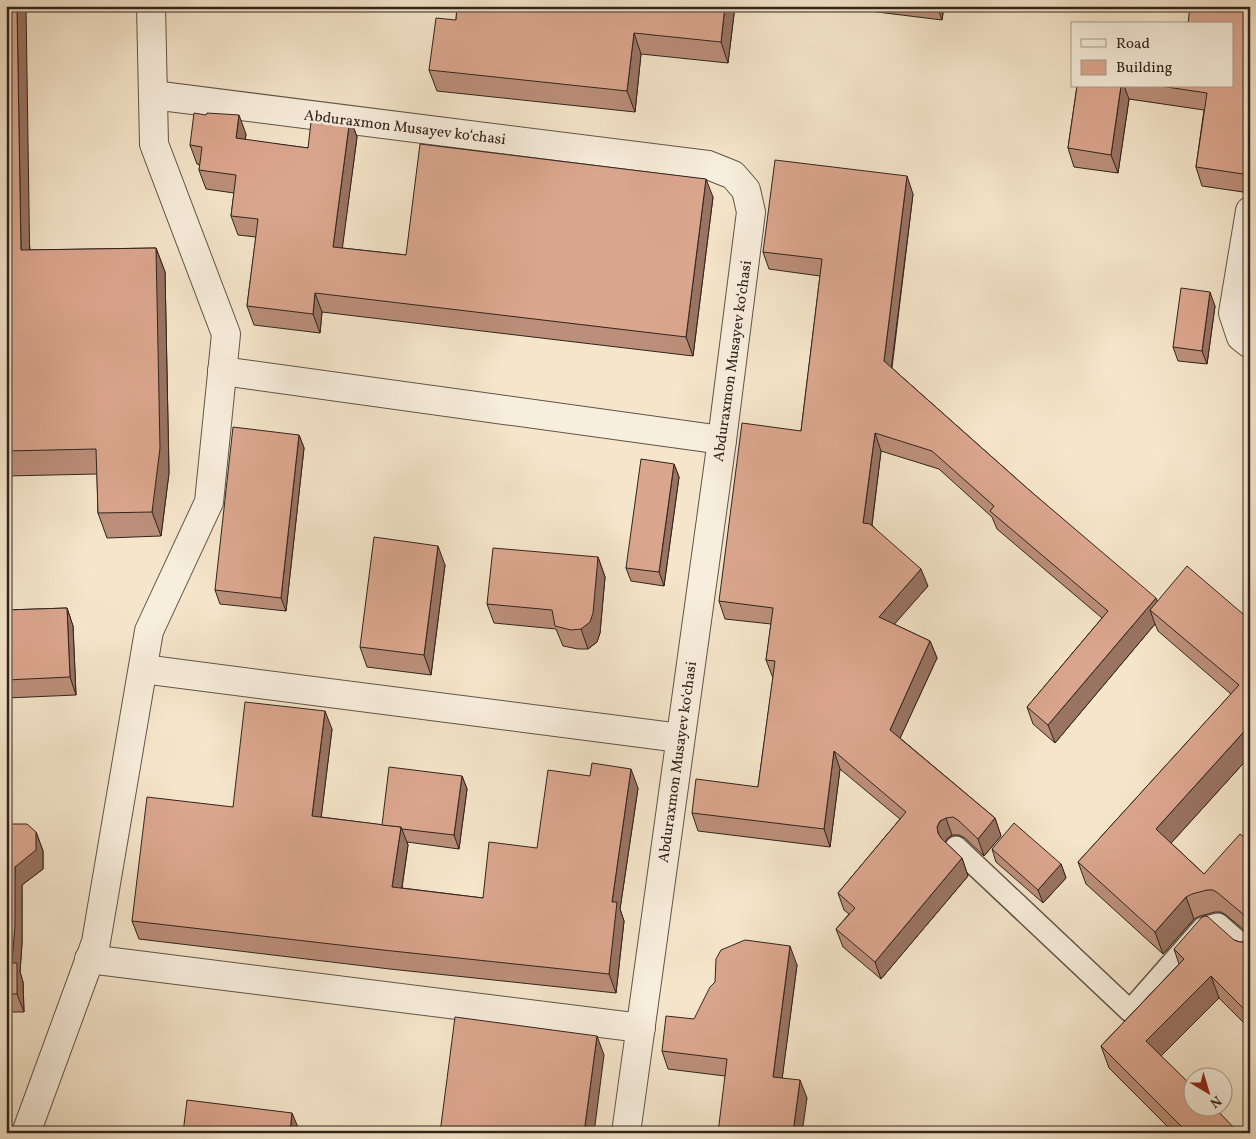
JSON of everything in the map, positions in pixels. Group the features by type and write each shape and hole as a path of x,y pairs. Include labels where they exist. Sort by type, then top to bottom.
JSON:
{"street":[{"path":"26,1133 96,942 149,631 209,502 226,334 154,144 150,6"},
{"name":"Abduraxmon Musayev koʻchasi","path":"152,95 708,164 733,175 746,190 751,212 722,440 626,1133"},
{"path":"1250,211 1233,313 1240,337 1250,344"},
{"path":"222,371 722,440"},
{"path":"143,669 680,738"},
{"path":"89,959 640,1028"}],"lane":[{"path":"956,847 1130,1011 1203,928 1218,924 1250,952"}],"building":[{"path":"6,6 17,6 21,250 156,248 160,448 152,512 98,513 96,449 6,451"},
{"path":"457,6 725,6 721,42 634,33 627,91 429,70 436,18 456,20"},
{"path":"1190,6 1250,6 1250,175 1196,167 1207,93 1173,88 1234,88 1234,22 1188,22"},
{"path":"1077,88 1121,88 1111,155 1068,148"},
{"path":"194,113 239,115 236,138 308,148 312,113 350,118 333,247 406,255 420,144 706,179 686,337 315,293 313,314 247,306 258,219 231,216 236,175 199,170 202,147 190,145"},
{"path":"775,160 907,176 884,361 1028,489 1156,598 1048,725 1027,707 1108,611 990,511 994,506 932,451 875,433 863,523 870,524 921,569 879,617 930,641 890,730 995,818 978,839 953,817 940,821 937,827 938,833 962,858 875,962 836,929 855,908 838,893 906,812 834,751 824,829 692,813 696,779 758,787 775,661 766,660 773,608 719,601 742,423 801,431 822,259 763,252"},
{"path":"1181,288 1210,292 1202,351 1173,347"},
{"path":"233,427 299,435 281,598 215,590"},
{"path":"641,459 674,464 659,572 626,568"},
{"path":"374,537 438,546 424,655 360,647"},
{"path":"493,548 598,557 593,613 590,622 581,629 571,630 555,626 552,610 487,604"},
{"path":"1187,566 1250,620 1250,725 1156,829 1204,874 1240,834 1250,842 1250,920 1218,893 1213,890 1207,890 1186,897 1155,932 1078,862 1239,685 1150,610"},
{"path":"67,608 70,677 6,680 6,610"},
{"path":"245,702 325,711 312,816 401,827 392,887 483,898 489,842 537,848 548,770 590,776 592,763 631,769 612,902 617,902 609,974 132,921 147,797 233,807"},
{"path":"389,767 462,776 454,835 382,825"},
{"path":"1014,823 1061,864 1038,890 992,849"},
{"path":"6,824 27,824 36,832 36,850 15,867 15,925 12,963 17,963 17,994 6,994"},
{"path":"1207,916 1234,940 1246,942 1250,939 1250,1015 1211,976 1146,1041 1184,1078 1184,1116 1223,1116 1239,1133 1188,1133 1101,1046 1184,959 1174,949 1202,917"},
{"path":"745,940 790,946 773,1077 800,1080 793,1133 718,1133 727,1059 662,1051 666,1016 694,1019 710,987 715,982 716,959 721,950"},
{"path":"455,1017 597,1036 584,1133 440,1133"},
{"path":"187,1100 292,1113 290,1133 183,1133"}]}
